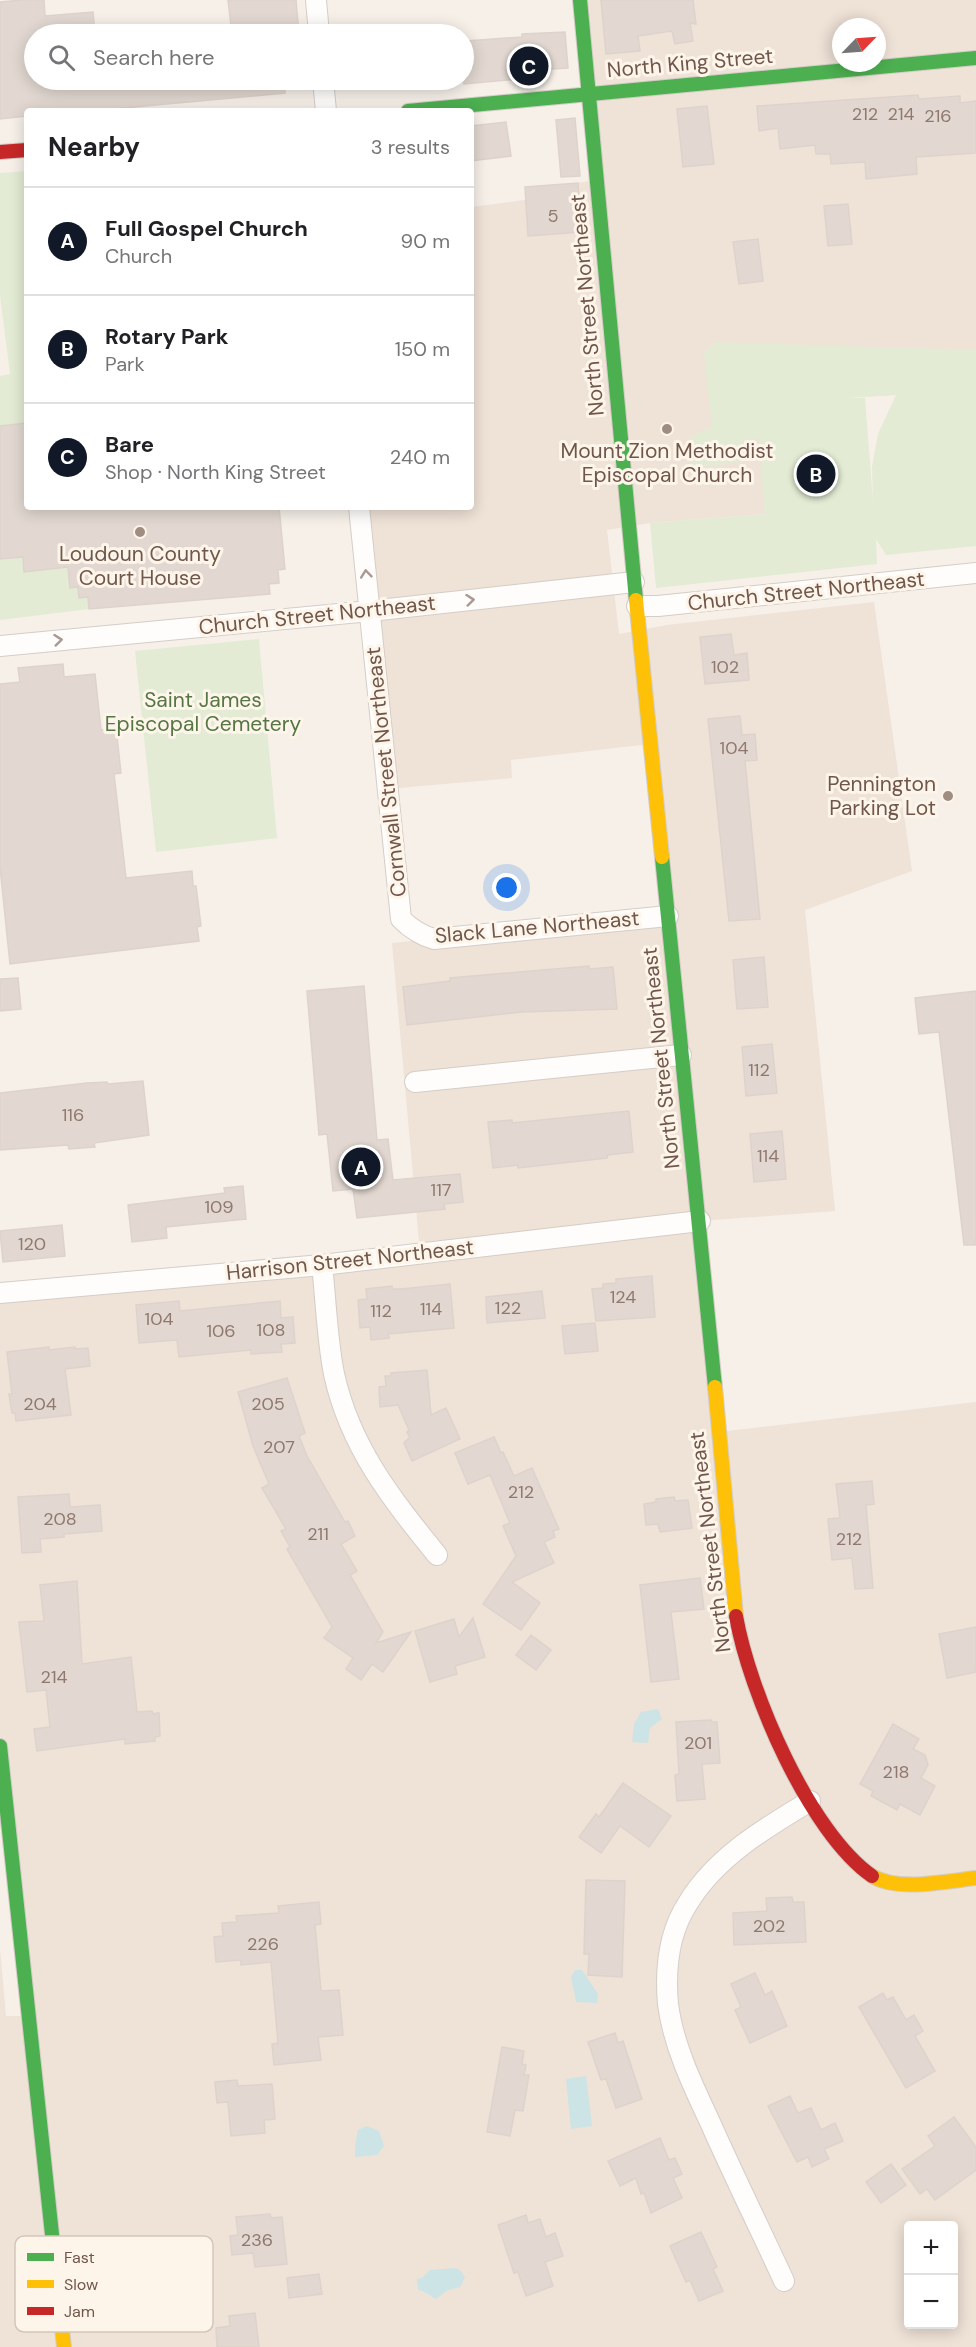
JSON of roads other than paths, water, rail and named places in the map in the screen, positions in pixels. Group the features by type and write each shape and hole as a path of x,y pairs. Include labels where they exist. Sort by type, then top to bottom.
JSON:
{"street":[{"path":"316,0 318,24"},
{"name":"North Street Northeast","path":"580,0 591,93 598,206 634,582 681,1055 700,1221 718,1432 738,1621 748,1668 762,1704 810,1802 824,1826 850,1859 872,1878 905,1883 976,1878"},
{"name":"North King Street","path":"438,108 976,58"},
{"path":"324,90 326,108"},
{"path":"0,152 24,150"},
{"name":"Cornwall Street Northeast","path":"359,510 399,908 401,919 409,927"},
{"name":"Church Street Northeast","path":"637,606 669,605 976,573"},
{"name":"Church Street Northeast","path":"0,646 370,611 634,582"},
{"name":"Slack Lane Northeast","path":"409,927 423,936 434,939 668,916"},
{"path":"415,1082 681,1055"},
{"name":"Harrison Street Northeast","path":"0,1293 322,1265 700,1221"},
{"path":"322,1265 334,1373 346,1414 366,1459 393,1500 437,1555"},
{"path":"0,1746 52,2236"},
{"path":"784,2281 692,2083 678,2045 668,2005 667,1972 670,1946 677,1924 687,1903 701,1884 729,1856 755,1836 810,1802"},
{"path":"62,2332 64,2347"}],"water":[{"path":"658,1709 662,1719 650,1728 648,1743 632,1742 634,1724 641,1712"},
{"path":"575,1970 582,1970 598,1994 597,2003 576,2002 571,1977"},
{"path":"586,2076 592,2126 571,2129 566,2079"},
{"path":"367,2126 379,2131 384,2146 377,2155 355,2157 358,2130"},
{"path":"455,2268 460,2270 465,2277 460,2287 448,2290 436,2299 418,2290 417,2279 422,2278 430,2270"}],"place":[{"name":"Bare","path":"529,66"},
{"name":"Mount Zion Methodist Episcopal Church","path":"667,429"},
{"name":"Rotary Park","path":"816,474"},
{"name":"Loudoun County Court House","path":"140,532"},
{"name":"Pennington Parking Lot","path":"948,796"},
{"name":"Full Gospel Church","path":"361,1167"}],"park label":[{"name":"Saint James Episcopal Cemetery","path":"203,712"}]}
